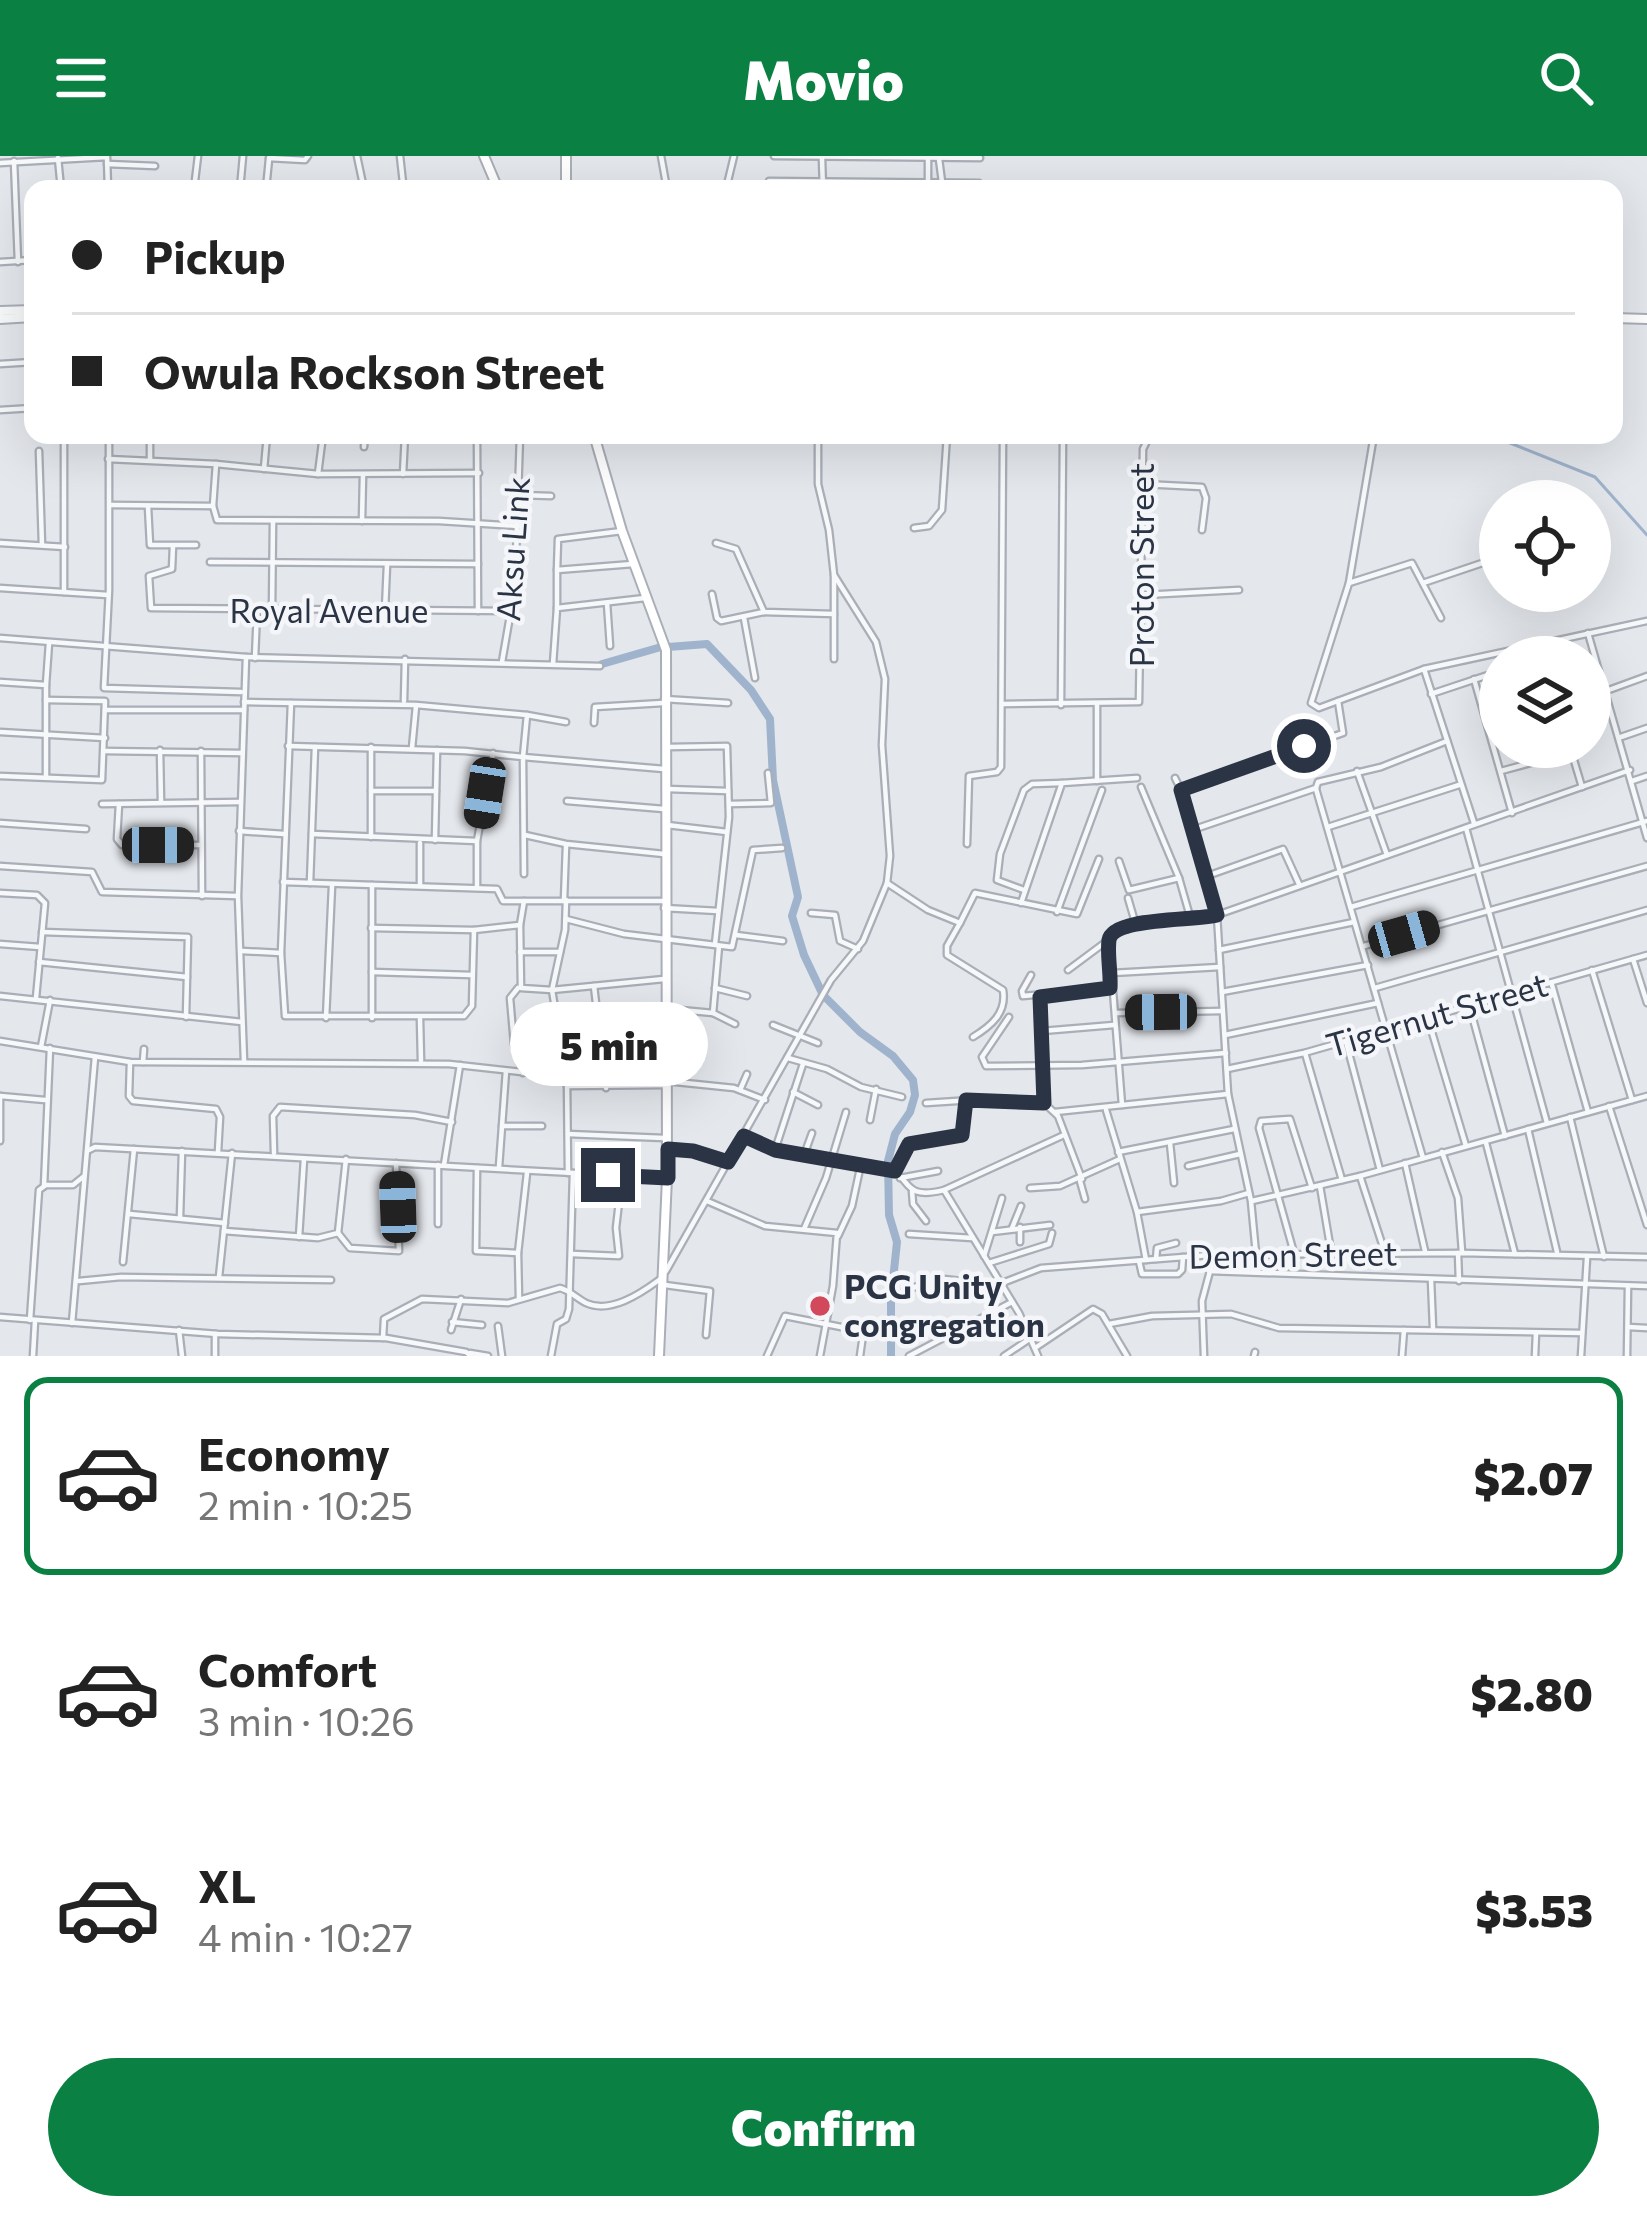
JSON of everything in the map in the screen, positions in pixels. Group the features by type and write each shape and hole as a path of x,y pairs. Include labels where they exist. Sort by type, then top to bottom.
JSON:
{"main road":[{"path":"597,444 622,531 666,650 668,1178 659,1356"}],"street":[{"path":"269,157 305,160 308,156"},
{"path":"774,156 980,158"},
{"path":"0,163 48,157 155,166"},
{"path":"14,161 18,262"},
{"path":"0,262 24,261"},
{"path":"64,444 64,592"},
{"path":"109,444 104,688 244,692"},
{"path":"150,444 150,459"},
{"path":"264,469 265,444"},
{"path":"318,474 322,444"},
{"path":"403,474 405,444"},
{"path":"477,444 478,611"},
{"name":"Aksu Link","path":"502,662 518,526 520,444"},
{"path":"818,444 818,484 834,575 834,659"},
{"path":"914,528 929,526 941,512 945,444"},
{"path":"967,844 969,776 1000,769 1003,444"},
{"path":"1061,705 1063,444"},
{"name":"Proton Street","path":"1002,704 1139,702 1146,444"},
{"path":"1372,444 1349,583 1340,622 1311,698 1313,707 1424,669 1479,657"},
{"path":"39,451 42,545"},
{"path":"108,459 318,474 479,473"},
{"path":"216,464 213,506 217,520 518,526"},
{"path":"362,475 362,521"},
{"path":"1143,484 1202,487 1207,497 1202,530"},
{"path":"519,495 550,496"},
{"path":"108,505 213,506"},
{"path":"148,505 150,545 196,545"},
{"path":"272,611 274,521"},
{"path":"553,664 558,539 622,531"},
{"path":"0,543 65,547"},
{"path":"716,543 736,549 764,612"},
{"name":"Royal Avenue","path":"173,546 172,569 149,576 149,606 511,611"},
{"path":"210,562 478,564"},
{"path":"1349,583 1407,562 1414,565 1441,618"},
{"path":"557,570 634,564"},
{"path":"1424,583 1479,564"},
{"path":"385,610 387,565"},
{"path":"382,1338 384,1319 413,1303 461,1299 500,1303 552,1289 570,1291 584,1302 601,1306 660,1282 831,980 858,949 887,883 890,856 882,763 884,659 834,575"},
{"path":"0,588 109,595"},
{"path":"1143,595 1239,590"},
{"path":"712,594 717,618 764,612 834,614"},
{"path":"557,608 646,598"},
{"path":"607,602 610,646"},
{"path":"255,658 257,611"},
{"path":"744,618 755,678"},
{"path":"1575,636 1647,621"},
{"path":"0,638 255,658 600,667"},
{"path":"45,779 49,641"},
{"path":"244,1061 238,896 246,657"},
{"path":"404,704 406,659"},
{"path":"1424,669 1474,823"},
{"path":"1611,689 1647,676"},
{"path":"1431,694 1479,678"},
{"path":"1474,680 1512,813"},
{"path":"0,682 46,685"},
{"path":"0,776 100,781 105,701 46,700"},
{"path":"594,723 596,707 664,701 728,703"},
{"path":"1181,790 1343,733 1338,701"},
{"path":"291,703 281,953 285,1016 420,1019 470,1013 474,930"},
{"path":"105,710 404,704 566,722"},
{"path":"412,748 416,705"},
{"path":"1097,705 1097,781"},
{"path":"1611,706 1647,838"},
{"path":"524,874 527,716"},
{"path":"1621,736 1647,728"},
{"path":"0,732 105,738"},
{"path":"1423,1158 1316,788 1318,782 1381,767 1447,741"},
{"path":"663,747 726,744 729,804 713,1013"},
{"path":"288,746 412,748 664,769"},
{"path":"310,883 315,747"},
{"path":"371,747 371,837"},
{"path":"160,750 161,802"},
{"path":"435,841 437,750"},
{"path":"104,751 242,753"},
{"path":"201,751 202,896"},
{"path":"477,888 477,841 493,753"},
{"path":"1501,771 1512,768"},
{"path":"1576,768 1582,787"},
{"path":"1068,970 1109,940 1115,928 1217,915 1630,770"},
{"path":"1357,771 1387,855"},
{"path":"729,804 771,802 768,773"},
{"path":"1633,781 1647,776"},
{"path":"1024,890 996,878 1024,790 1032,784 1137,778"},
{"path":"1175,778 1217,915 1228,1094 1250,1197 1256,1254"},
{"path":"1021,903 1062,783"},
{"path":"1328,827 1461,784"},
{"path":"1141,787 1191,920"},
{"path":"1192,834 1316,788"},
{"path":"664,789 728,791"},
{"path":"1057,912 1102,790"},
{"path":"371,791 436,791"},
{"path":"567,801 664,808"},
{"path":"102,804 240,802"},
{"path":"119,804 117,839 122,845 200,844"},
{"path":"1351,907 1645,821"},
{"path":"0,823 86,829"},
{"path":"664,825 727,832"},
{"path":"1466,828 1547,1123"},
{"path":"239,831 284,834"},
{"path":"312,834 477,841"},
{"path":"525,835 664,854"},
{"path":"420,841 420,886"},
{"path":"551,1356 557,1324 568,1315 572,1254 567,1086 552,990 566,919 566,844"},
{"path":"566,919 732,947 753,850 782,848"},
{"path":"1205,877 1283,849 1299,884"},
{"path":"973,1036 993,1025 1005,994 989,978 947,955 947,946 975,893 1077,914 1099,859"},
{"path":"1119,861 1129,890 1179,878"},
{"path":"0,866 92,872 102,892 238,896"},
{"path":"1362,946 1647,866"},
{"path":"284,882 497,889 502,901 664,904 718,910"},
{"path":"887,883 928,910 959,923"},
{"path":"326,1018 332,884"},
{"path":"372,885 372,1018"},
{"path":"0,893 43,898 36,998"},
{"path":"1128,898 1135,922"},
{"path":"523,1073 514,1044 510,998 520,986 524,901"},
{"path":"1375,988 1647,910"},
{"path":"811,913 835,915 840,941 858,949"},
{"path":"1219,950 1356,922"},
{"path":"371,928 474,930 520,925"},
{"path":"41,932 188,937 186,1017"},
{"path":"736,935 783,941"},
{"path":"1109,940 1122,1105"},
{"path":"0,944 40,946"},
{"path":"242,951 281,953"},
{"path":"520,952 560,952"},
{"name":"Tigernut Street","path":"1227,1069 1346,1042 1647,955"},
{"path":"1634,959 1647,1003"},
{"path":"39,962 187,977"},
{"path":"1222,992 1368,965"},
{"path":"1111,973 1220,967"},
{"path":"1592,970 1632,1100"},
{"path":"372,971 472,975"},
{"path":"1031,975 1022,995 1110,988"},
{"path":"520,986 552,990 664,979"},
{"path":"1551,982 1588,1112"},
{"path":"594,986 606,1088"},
{"path":"715,988 747,996"},
{"path":"0,996 242,1022"},
{"path":"1040,997 1044,1103"},
{"path":"33,1356 50,1000"},
{"path":"1225,1035 1378,1003"},
{"path":"1469,1006 1504,1136"},
{"path":"664,1008 713,1013 735,1024"},
{"path":"1116,1013 1222,1011"},
{"path":"1009,1017 982,1057 983,1064 1045,1065 1226,1053"},
{"path":"1427,1018 1466,1146"},
{"path":"420,1019 421,1064"},
{"path":"773,1024 818,1042"},
{"path":"1042,1030 1117,1025"},
{"path":"0,1041 130,1062 460,1065 566,1076"},
{"path":"1346,1042 1380,1170"},
{"path":"143,1062 144,1049"},
{"path":"1304,1053 1342,1180"},
{"path":"72,1323 94,1057"},
{"path":"788,1058 827,1069 861,1087 902,1096"},
{"path":"130,1062 129,1096 133,1101 216,1109 220,1117 218,1152"},
{"path":"775,1150 803,1063"},
{"path":"438,1224 441,1165 460,1065"},
{"path":"499,1170 506,1071"},
{"path":"740,1090 747,1074"},
{"path":"567,1086 666,1083 740,1090 765,1100"},
{"path":"870,1120 876,1089"},
{"path":"793,1092 818,1105"},
{"path":"1055,1112 1228,1094"},
{"path":"0,1141 0,1096 45,1100"},
{"path":"1137,1212 1277,1196 1647,1096"},
{"path":"895,1172 909,1144 962,1135 966,1100"},
{"path":"926,1103 1044,1103 1055,1112 1085,1199"},
{"path":"1609,1106 1647,1225"},
{"path":"274,1155 273,1116 280,1107 415,1115 452,1122"},
{"path":"1105,1107 1137,1212 1142,1274 1178,1274 1183,1257"},
{"path":"804,1229 846,1112"},
{"path":"1570,1117 1604,1257"},
{"path":"1294,1253 1258,1128 1261,1121 1290,1119 1312,1188"},
{"path":"502,1126 542,1126"},
{"path":"1528,1129 1558,1255"},
{"path":"1030,1188 1044,1190 1081,1179 1119,1156 1234,1130"},
{"path":"804,1155 812,1133"},
{"path":"568,1134 667,1144 728,1162"},
{"path":"912,1191 944,1190 1064,1135"},
{"path":"744,1136 775,1150 831,1161 895,1172 938,1171"},
{"path":"1486,1141 1515,1254"},
{"path":"1169,1143 1174,1183"},
{"path":"123,1262 134,1149"},
{"path":"89,1150 182,1149 668,1178"},
{"path":"180,1217 182,1149"},
{"path":"1442,1152 1458,1198 1459,1281"},
{"path":"218,1277 232,1153"},
{"path":"1188,1166 1240,1154"},
{"path":"299,1237 304,1157"},
{"path":"346,1160 338,1233 350,1248 399,1251 396,1162"},
{"path":"1405,1163 1426,1252"},
{"path":"820,1356 838,1236 852,1206 861,1164"},
{"path":"477,1168 476,1252 518,1252"},
{"path":"519,1299 518,1252 527,1172"},
{"path":"895,1172 912,1191 913,1204 926,1221"},
{"path":"42,1186 73,1185 83,1176"},
{"path":"572,1254 619,1256 616,1228 622,1176"},
{"path":"1360,1176 1385,1252"},
{"path":"1320,1186 1331,1253"},
{"path":"944,1190 1012,1302 1036,1352 1090,1310 1100,1311 1127,1356"},
{"path":"987,1259 1002,1198"},
{"path":"707,1201 765,1226 838,1236"},
{"path":"1020,1242 1016,1228 1021,1206"},
{"path":"129,1214 225,1222"},
{"path":"987,1259 1049,1244 1051,1229 992,1232"},
{"path":"224,1231 299,1237 338,1233"},
{"path":"909,1234 972,1238"},
{"path":"1156,1259 1157,1248 1177,1243"},
{"name":"Demon Street","path":"1002,1285 1041,1268 1214,1255 1426,1252 1647,1257"},
{"path":"1204,1356 1203,1315 1214,1255"},
{"path":"1581,1356 1587,1258"},
{"path":"1209,1270 1647,1286"},
{"path":"76,1281 121,1277 331,1280"},
{"path":"902,1293 935,1277 1002,1285"},
{"path":"1432,1280 1433,1330"},
{"path":"660,1282 710,1291 706,1335"},
{"path":"924,1282 927,1298"},
{"path":"1628,1286 1628,1356"},
{"path":"461,1299 452,1326 482,1325"},
{"path":"909,1356 1012,1302"},
{"path":"1109,1324 1152,1316 1240,1315 1279,1328 1582,1333"},
{"path":"767,1356 783,1316 864,1328 884,1325"},
{"path":"0,1317 215,1334 382,1338 488,1356"},
{"path":"498,1326 502,1356"},
{"path":"1628,1327 1647,1328"},
{"path":"860,1356 864,1328"},
{"path":"179,1330 182,1356"},
{"path":"1402,1356 1404,1330"},
{"path":"1534,1356 1536,1333"},
{"path":"215,1334 215,1356"},
{"path":"1004,1356 1031,1338"}],"waterway":[{"path":"1512,444 1595,477 1647,535"},
{"path":"668,647 707,644 751,690 770,719 773,780 798,897 792,916 822,993"},
{"path":"602,664 661,647"},
{"path":"826,998 893,1056 913,1080 910,1112 895,1134 888,1161 889,1215 897,1242 891,1356"}],"place":[{"name":"PCG Unity congregation","path":"820,1306"}],"route":[{"path":"608,1175 668,1178 668,1149 728,1162 744,1136 775,1150 895,1171 909,1144 962,1135 966,1100 1044,1103 1040,997 1110,988 1109,940 1117,928 1135,922 1217,915 1181,790 1304,746"}]}
